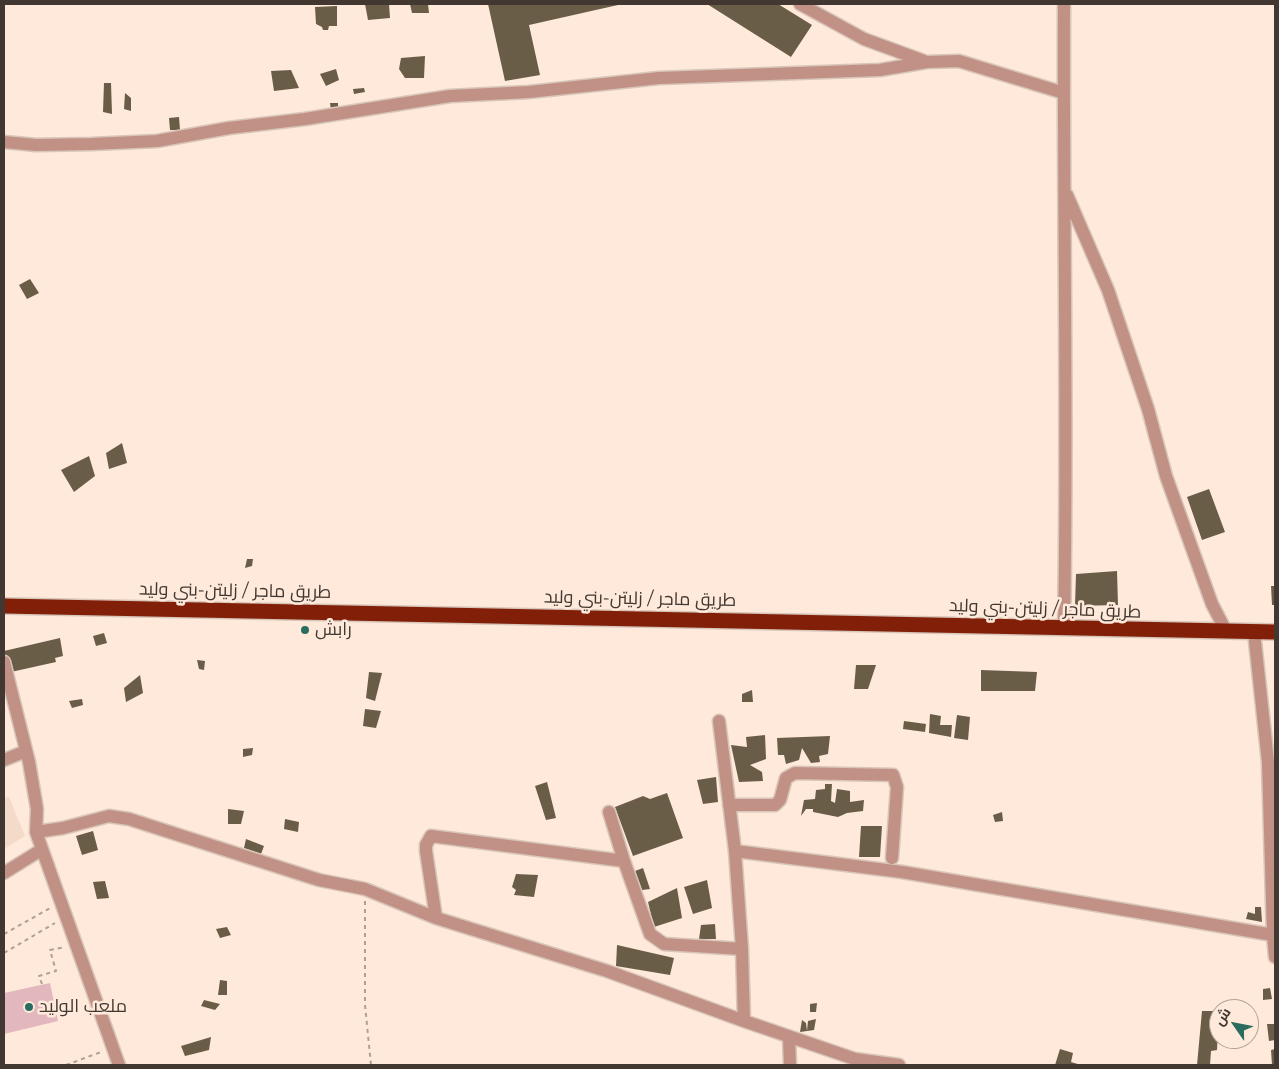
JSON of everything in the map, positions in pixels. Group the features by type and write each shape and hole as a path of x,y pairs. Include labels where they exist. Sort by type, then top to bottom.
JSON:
{"highway":[{"name":"طريق ماجر / زليتن-بني وليد","path":"4,606 1275,632"}],"street":[{"path":"800,4 864,39 927,62"},
{"path":"1064,4 1066,416 1064,628"},
{"path":"4,142 92,144 157,141 229,128 305,119 450,96 529,92 659,78 880,70 927,62 959,61 1064,92"},
{"path":"1064,190 1108,290 1148,409 1166,476 1212,604 1226,632"},
{"path":"1254,632 1268,762 1275,957"},
{"path":"4,662 26,751 37,809 36,832 41,850 119,1065"},
{"path":"719,721 735,851 742,949 744,1021"},
{"path":"4,760 26,751"},
{"path":"728,805 775,805 780,800 786,778 795,773 893,775 897,787 892,858"},
{"path":"610,812 624,861 650,934 664,944 742,949"},
{"path":"36,832 63,828 109,816 129,819 319,880 365,890 436,918 607,971 855,1062 899,1065"},
{"path":"436,918 426,851 426,845 431,836 624,861"},
{"path":"4,873 41,850"},
{"path":"735,851 902,872 1274,936"},
{"path":"788,1037 790,1065"}],"path":[{"path":"365,890 365,1005 371,1065"},
{"path":"4,934 59,903"},
{"path":"4,953 65,917"},
{"path":"42,984 39,976 56,971 50,950 75,946"},
{"path":"66,1065 113,1047"}],"shaded area":[{"path":"9,797 25,836 4,849 4,798"},
{"name":"ملعب الوليد","path":"50,983 58,1021 4,1034 4,993"}],"building":[{"path":"365,4 389,4 390,18 368,20"},
{"path":"410,4 428,4 429,13 412,13"},
{"path":"488,4 618,5 529,25 540,75 505,81"},
{"path":"707,4 778,4 812,25 791,57"},
{"path":"337,6 337,26 329,26 328,30 323,30 322,27 316,24 315,7"},
{"path":"425,56 424,78 405,78 399,69 401,58"},
{"path":"336,69 339,80 326,86 320,74"},
{"path":"291,70 299,88 274,91 271,71"},
{"path":"104,83 111,83 112,114 103,112"},
{"path":"364,88 365,92 354,94 353,89"},
{"path":"125,93 131,98 131,111 124,109"},
{"path":"330,103 338,103 338,109 331,110"},
{"path":"179,117 180,130 170,130 169,118"},
{"path":"30,279 39,293 27,299 19,285"},
{"path":"122,443 127,463 109,469 106,453"},
{"path":"89,456 95,476 74,492 61,470"},
{"path":"1209,489 1225,532 1202,540 1187,497"},
{"path":"247,559 253,559 252,566 245,568"},
{"path":"1117,571 1118,605 1075,606 1076,574"},
{"path":"1271,586 1275,586 1275,605 1272,605"},
{"path":"104,633 107,643 96,646 93,636"},
{"path":"60,638 63,656 55,658 56,662 11,672 4,651"},
{"path":"197,660 205,661 204,670 199,669"},
{"path":"856,665 876,665 868,689 854,689"},
{"path":"981,670 1037,672 1035,691 981,691"},
{"path":"369,672 382,673 375,701 366,698"},
{"path":"140,675 143,693 126,702 124,688"},
{"path":"752,690 753,702 742,702 742,694"},
{"path":"82,699 83,705 72,708 69,701"},
{"path":"365,709 381,711 376,728 363,726"},
{"path":"930,714 941,716 940,725 952,725 951,737 929,733"},
{"path":"957,715 970,717 968,740 954,738"},
{"path":"904,721 926,724 925,732 903,729"},
{"path":"765,735 766,759 750,765 762,772 763,781 739,782 731,745 747,747 746,737"},
{"path":"830,736 828,754 819,756 820,762 811,763 802,748 799,760 786,764 784,755 778,755 777,738"},
{"path":"253,748 252,755 243,757 243,749"},
{"path":"716,777 718,802 703,804 697,780"},
{"path":"547,782 556,818 546,820 535,786"},
{"path":"825,784 832,784 831,801 835,803 837,789 850,791 850,802 864,800 863,811 847,813 838,817 813,812 813,809 806,809 801,816 804,800 815,799 816,790 825,789"},
{"path":"667,793 683,838 633,856 615,807 643,796 650,799"},
{"path":"228,809 244,811 241,824 228,824"},
{"path":"1002,812 1003,821 995,822 993,815"},
{"path":"285,819 299,822 298,832 284,829"},
{"path":"861,826 882,826 880,857 859,857"},
{"path":"93,831 98,850 82,855 76,836"},
{"path":"246,839 264,846 261,854 244,848"},
{"path":"643,868 650,889 642,890 635,871"},
{"path":"516,874 538,875 534,897 514,895 516,890 512,887"},
{"path":"707,880 712,908 693,914 684,887"},
{"path":"105,881 109,898 97,899 93,882"},
{"path":"677,888 682,918 654,927 648,902"},
{"path":"1255,907 1261,907 1262,922 1246,919 1248,912 1255,914"},
{"path":"715,924 716,939 699,939 701,925"},
{"path":"227,927 231,935 220,938 216,929"},
{"path":"617,945 674,958 670,975 616,966"},
{"path":"220,980 227,981 227,995 218,995"},
{"path":"1270,988 1272,999 1263,1000 1263,989"},
{"path":"204,1000 220,1004 215,1010 201,1006"},
{"path":"817,1003 816,1012 810,1012 810,1004"},
{"path":"1202,1011 1209,1011 1209,1049 1217,1050 1211,1051 1210,1065 1197,1065"},
{"path":"816,1019 814,1030 807,1031 808,1021"},
{"path":"802,1020 806,1023 807,1031 800,1032"},
{"path":"1267,1024 1274,1024 1275,1040 1269,1041"},
{"path":"211,1037 209,1050 185,1056 181,1046"},
{"path":"1060,1049 1073,1053 1071,1062 1081,1065 1055,1065"},
{"path":"1275,1049 1275,1065 1272,1065 1271,1050"}],"place":[{"name":"رابش","path":"305,630"},
{"name":"ملعب الوليد","path":"29,1007"}]}
